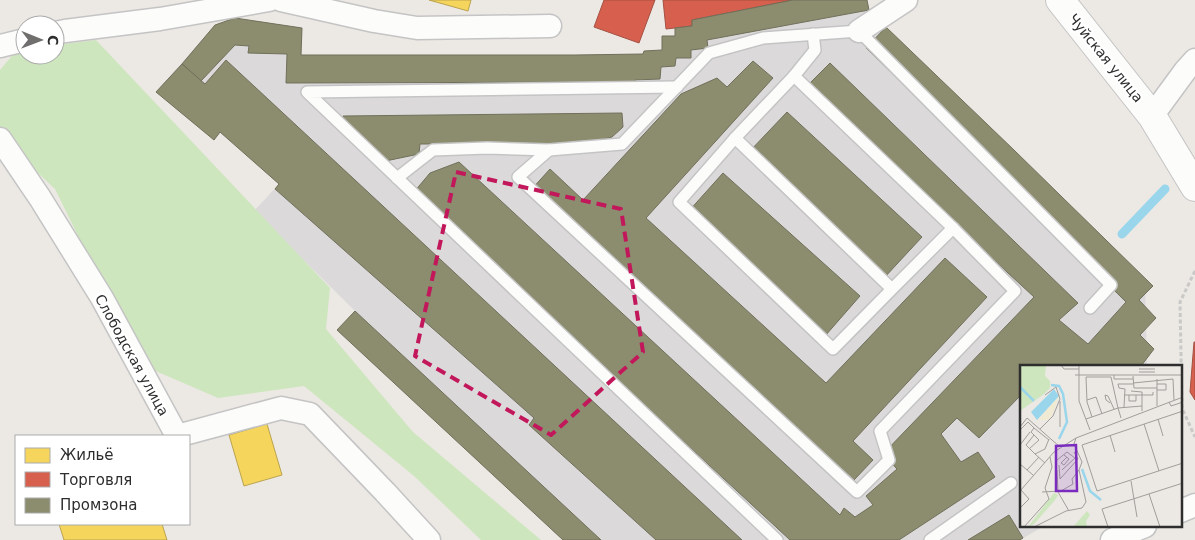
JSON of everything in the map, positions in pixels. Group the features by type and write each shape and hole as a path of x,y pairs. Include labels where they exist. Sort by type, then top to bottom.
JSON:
{"street":[{"path":"65,31 160,19 269,0"},
{"path":"280,0 374,21 416,28 550,26"},
{"path":"860,31 906,0"},
{"name":"Чуйская улица","path":"1060,0 1152,116 1195,188"},
{"path":"0,46 15,42"},
{"path":"1152,116 1195,60"},
{"name":"Слободская улица","path":"0,139 40,198 102,298 175,435"},
{"name":"Слободская улица","path":"180,435 281,408 310,414 429,540"},
{"path":"1182,511 1195,505"},
{"path":"1112,540 1140,528"}],"lane":[{"path":"397,178 433,150 487,148 549,150 622,144 709,53 763,38 860,31 1111,285 1090,308"},
{"path":"813,34 815,50 794,76 735,138 679,202 834,349 953,228"},
{"path":"549,150 518,177 857,492 888,460 880,431 1015,291 953,228 794,76"},
{"path":"677,87 307,92 777,540"},
{"path":"735,138 892,289"},
{"path":"930,540 1011,483"}],"path":[{"path":"1181,365 1180,302 1195,271"},
{"path":"1182,408 1195,438"}],"highlighted area":[{"path":"456,172 621,209 643,352 551,435 415,356"}],"shaded area":[{"path":"793,0 867,0 869,10 891,32 1145,278 1147,365 1020,365 1020,528 1041,528 1020,540 563,540 337,330 355,311 254,211 279,184 221,132 214,140 156,92 215,25 235,18 302,28 301,55 643,54 644,51 662,50 662,36 675,36 675,28 692,26"}],"green space":[{"path":"96,40 330,288 326,329 413,432 541,540 481,540 414,476 304,386 218,398 151,369 82,244 55,189 0,137 0,70 15,52 15,65 65,65 65,44"}],"building: Жильё":[{"path":"429,0 471,0 468,11"},
{"path":"267,424 282,475 244,486 229,435"},
{"path":"59,525 162,525 167,540 64,540"}],"building: Торговля":[{"path":"604,0 655,0 639,43 594,27"},
{"path":"663,0 793,0 692,20 692,26 666,29"},
{"path":"1195,342 1195,400 1190,392"}],"building: Промзона":[{"path":"793,0 867,0 869,10 707,40 708,48 691,50 691,58 676,58 675,66 661,67 660,79 635,80 635,82 286,83 287,54 248,53 249,46 235,45 201,81 182,64 215,25 235,18 302,28 301,55 643,54 644,51 662,50 662,36 675,36 675,28 692,26 692,20"},
{"path":"886,27 1153,286 1139,300 1156,318 1140,335 1154,349 1142,365 1020,365 1020,396 979,438 957,418 941,434 961,462 978,452 995,477 899,540 790,540 414,192 430,173 459,162 840,515 844,508 855,517 873,505 866,496 897,469 883,454 1034,297 809,84 830,63 1078,303 1059,320 1088,344 1126,302 989,166 866,48"},
{"path":"226,60 742,540 656,540 529,425 534,418 275,189 279,184 220,132 214,140 156,92 182,64 205,84"},
{"path":"753,61 773,78 646,218 826,383 945,258 987,297 853,441 873,460 853,481 530,191 550,169 583,200 681,94 717,78 727,87"},
{"path":"787,112 922,237 884,278 749,152"},
{"path":"622,113 623,127 612,137 585,144 420,144 419,154 376,163 343,135 343,116"},
{"path":"723,173 860,296 825,336 688,212"},
{"path":"355,311 601,540 563,540 337,330"},
{"path":"1009,515 1023,538 1020,540 968,540"}],"waterway":[{"path":"1122,234 1165,189"}]}
